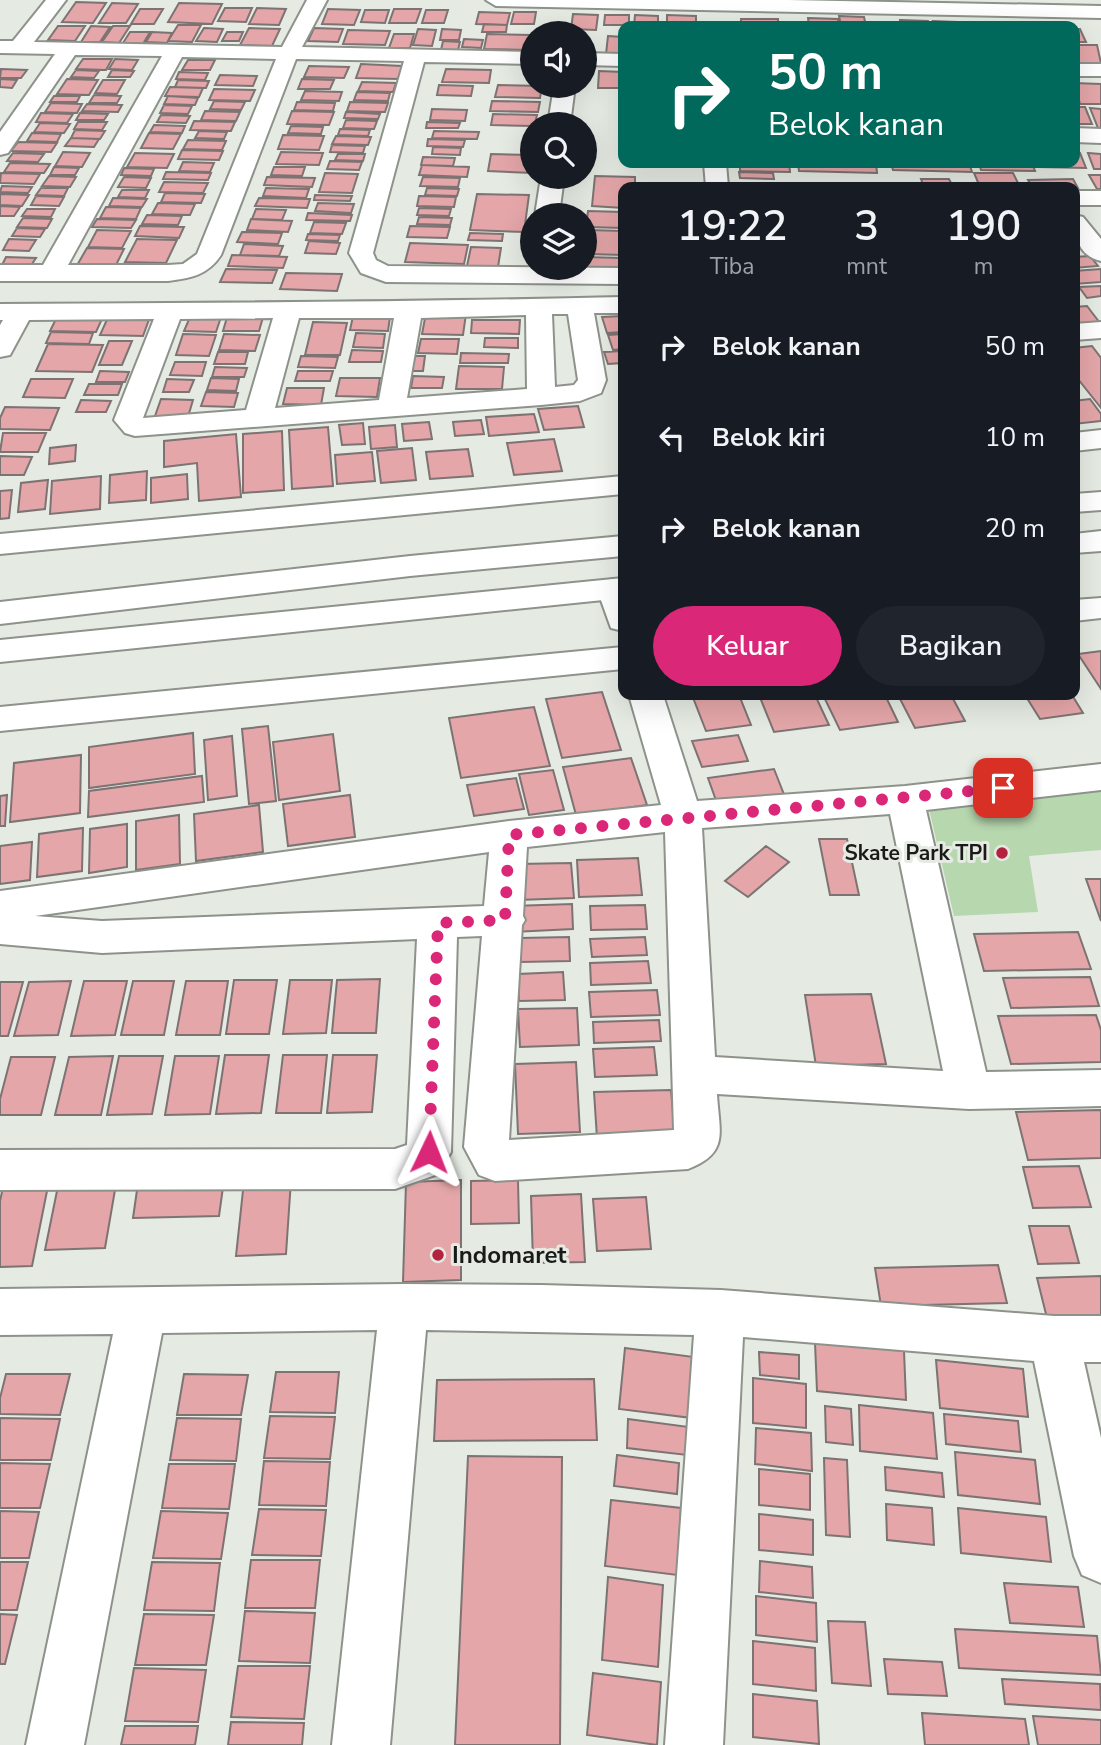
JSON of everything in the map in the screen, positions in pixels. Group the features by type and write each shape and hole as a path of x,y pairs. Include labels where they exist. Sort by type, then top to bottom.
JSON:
{"street":[{"path":"9,47 56,0"},
{"path":"0,274 168,273 190,271 202,265 209,255 289,52 317,0"},
{"path":"496,0 1101,10 1099,0 1081,0"},
{"path":"704,3 706,21"},
{"path":"9,47 520,58"},
{"path":"0,148 69,48"},
{"path":"51,273 176,50"},
{"path":"416,55 361,253 363,262 371,270 386,274 520,272"},
{"path":"597,59 618,60"},
{"path":"1080,70 1101,70"},
{"path":"1080,135 1101,136"},
{"path":"1080,198 1101,198"},
{"path":"1080,229 1101,254"},
{"path":"597,275 618,276"},
{"path":"0,349 10,312 171,309 409,310 618,305"},
{"path":"171,309 130,415 130,424 135,427 391,410 580,393 591,387 580,307"},
{"path":"538,308 541,397"},
{"path":"257,420 289,309"},
{"path":"391,410 409,310"},
{"path":"1080,332 1101,330"},
{"path":"1080,441 1101,439"},
{"path":"0,544 618,485"},
{"path":"1080,503 1101,501"},
{"path":"1080,543 1101,541"},
{"path":"0,613 410,566 618,546"},
{"path":"410,566 412,610"},
{"path":"0,651 412,610 618,599"},
{"path":"1080,610 1101,608"},
{"path":"0,719 618,658"},
{"path":"509,835 505,920 485,1147 495,1161 688,1149 696,1143 683,816 648,700"},
{"path":"0,906 509,835 683,816 905,799 1101,777"},
{"path":"905,799 969,1091"},
{"path":"0,929 102,937 505,920"},
{"path":"0,1170 395,1169 422,1160 429,1152 438,923"},
{"path":"692,1074 969,1091 1101,1088"},
{"path":"361,1745 403,1307"},
{"path":"0,1312 403,1307 720,1313 1077,1339 1101,1556"},
{"path":"55,1745 142,1312"},
{"path":"694,1745 720,1313"}],"green space":[{"name":"Skate Park TPI","path":"1101,791 1101,850 1029,856 1038,912 954,916 929,809"}],"building":[{"path":"76,2 106,3 93,23 62,22"},
{"path":"112,3 138,4 126,23 99,23"},
{"path":"179,3 222,4 212,24 168,22"},
{"path":"225,8 252,8 246,22 218,21"},
{"path":"257,8 286,9 279,25 249,24"},
{"path":"140,9 163,9 154,24 131,24"},
{"path":"328,9 360,10 354,25 322,24"},
{"path":"394,9 421,9 416,23 389,23"},
{"path":"365,10 389,10 385,23 361,22"},
{"path":"426,10 448,10 444,23 422,23"},
{"path":"479,12 510,13 507,25 476,24"},
{"path":"514,12 536,12 534,21 511,24"},
{"path":"573,14 598,15 597,22 572,21"},
{"path":"605,15 629,15 629,21 618,21 618,25 604,25"},
{"path":"635,15 658,16 658,21 634,21"},
{"path":"667,15 696,16 696,21 667,21"},
{"path":"839,16 864,17 865,21 840,21"},
{"path":"808,18 838,21 808,21"},
{"path":"741,19 778,19 778,21"},
{"path":"484,24 507,25 506,32 482,32"},
{"path":"178,25 201,25 192,42 168,41"},
{"path":"58,26 85,26 75,41 48,40"},
{"path":"91,26 110,27 100,42 81,42"},
{"path":"113,26 130,26 119,43 102,42"},
{"path":"204,28 223,29 217,42 196,41"},
{"path":"249,28 280,29 272,46 240,45"},
{"path":"314,28 343,29 338,42 308,41"},
{"path":"418,29 436,30 432,46 413,45"},
{"path":"442,29 461,30 459,40 440,40"},
{"path":"1080,29 1086,42 1080,42"},
{"path":"348,30 390,31 385,45 343,44"},
{"path":"130,32 150,32 143,44 123,43"},
{"path":"152,32 172,33 167,43 146,42"},
{"path":"227,32 243,32 239,41 222,41"},
{"path":"394,34 414,34 410,48 389,48"},
{"path":"487,34 520,35 520,50 484,49"},
{"path":"608,36 618,37 618,54 606,54"},
{"path":"464,39 483,40 481,48 462,47"},
{"path":"443,41 460,42 458,50 441,50"},
{"path":"1080,45 1097,45 1101,63 1080,63"},
{"path":"83,59 112,59 106,70 76,69"},
{"path":"115,59 138,60 132,70 109,69"},
{"path":"188,60 215,60 210,70 182,70"},
{"path":"361,64 402,66 398,79 356,78"},
{"path":"309,66 349,67 344,78 304,77"},
{"path":"1,69 27,70 21,78 0,78"},
{"path":"446,69 491,70 489,83 442,82"},
{"path":"76,70 99,71 94,78 71,77"},
{"path":"112,70 134,71 130,77 108,77"},
{"path":"599,71 618,72 618,88 598,88"},
{"path":"179,72 208,73 205,80 176,79"},
{"path":"220,75 257,76 253,86 215,85"},
{"path":"0,79 17,80 12,88 0,87"},
{"path":"67,79 98,80 89,95 57,94"},
{"path":"302,79 334,80 330,89 298,89"},
{"path":"103,80 125,80 117,94 95,93"},
{"path":"178,80 209,81 206,88 175,87"},
{"path":"362,82 396,83 393,92 358,91"},
{"path":"1080,83 1101,84 1101,104 1080,104"},
{"path":"439,85 473,86 471,96 437,95"},
{"path":"498,85 520,86 520,98 495,97"},
{"path":"170,87 203,88 199,97 165,96"},
{"path":"214,89 255,90 250,101 209,100"},
{"path":"305,91 342,92 339,101 301,100"},
{"path":"357,92 390,93 388,101 354,100"},
{"path":"94,95 121,96 117,103 89,103"},
{"path":"54,96 80,96 77,102 50,102"},
{"path":"168,96 198,98 195,105 164,104"},
{"path":"214,101 245,102 241,110 210,109"},
{"path":"492,101 540,102 538,112 490,111"},
{"path":"297,102 335,103 333,111 294,110"},
{"path":"350,102 388,103 385,112 347,111"},
{"path":"51,103 82,104 77,113 45,112"},
{"path":"87,104 122,105 118,112 82,111"},
{"path":"164,105 192,106 188,114 160,113"},
{"path":"1080,107 1085,107 1092,124 1080,124"},
{"path":"1090,108 1101,109 1101,128 1098,128"},
{"path":"432,109 467,110 465,121 430,120"},
{"path":"205,111 240,112 236,121 201,120"},
{"path":"292,111 334,112 329,125 287,124"},
{"path":"346,112 380,114 378,119 344,118"},
{"path":"41,113 73,114 67,123 36,122"},
{"path":"80,113 108,114 104,120 76,120"},
{"path":"493,114 520,115 520,126 491,125"},
{"path":"161,115 190,116 186,123 157,122"},
{"path":"346,120 377,121 374,129 343,128"},
{"path":"194,121 235,122 231,131 190,130"},
{"path":"78,122 107,122 102,130 74,129"},
{"path":"427,122 460,123 458,128 426,128"},
{"path":"40,123 70,124 64,133 34,132"},
{"path":"154,125 185,126 182,133 150,132"},
{"path":"291,126 323,127 321,134 288,133"},
{"path":"340,129 370,130 368,136 338,135"},
{"path":"75,130 105,131 100,139 71,138"},
{"path":"199,131 227,132 224,139 195,138"},
{"path":"434,131 479,132 477,139 432,138"},
{"path":"32,133 61,134 57,142 27,141"},
{"path":"149,133 181,134 173,149 141,148"},
{"path":"283,135 324,136 319,150 278,149"},
{"path":"336,136 371,137 368,145 332,144"},
{"path":"71,138 99,139 94,147 65,146"},
{"path":"428,139 465,140 463,147 427,146"},
{"path":"188,140 226,141 222,150 183,149"},
{"path":"18,142 57,143 51,152 11,151"},
{"path":"332,145 365,146 363,153 330,152"},
{"path":"433,147 461,148 460,155 432,154"},
{"path":"182,150 223,151 219,160 178,159"},
{"path":"63,152 90,153 82,167 55,166"},
{"path":"281,152 323,153 319,165 276,164"},
{"path":"13,153 44,154 38,162 7,161"},
{"path":"135,153 174,154 167,168 127,167"},
{"path":"1080,153 1086,168 1080,168"},
{"path":"1088,153 1101,154 1101,169 1094,169"},
{"path":"338,154 365,154 363,161 335,160"},
{"path":"491,154 520,155 520,172 488,171"},
{"path":"423,157 455,158 453,166 421,165"},
{"path":"330,161 362,162 359,170 327,169"},
{"path":"183,162 214,163 210,172 179,171"},
{"path":"10,163 50,164 44,173 4,172"},
{"path":"422,165 469,167 467,177 419,175"},
{"path":"54,167 79,168 75,175 50,175"},
{"path":"274,167 305,167 302,176 271,175"},
{"path":"124,168 154,169 151,176 121,175"},
{"path":"740,168 790,168 790,172 740,171"},
{"path":"799,168 876,168 877,173 799,171"},
{"path":"971,168 972,172 893,170"},
{"path":"1034,168 1035,171 981,170"},
{"path":"166,172 211,173 208,180 163,179"},
{"path":"739,172 773,173 774,179 740,178"},
{"path":"1,173 40,174 34,184 0,183"},
{"path":"325,173 358,174 352,193 319,192"},
{"path":"974,173 1013,173 1018,182 978,182"},
{"path":"1089,175 1101,175 1101,189 1097,189"},
{"path":"49,176 76,177 70,187 42,186"},
{"path":"597,176 635,177 635,182 618,182 618,208 597,206 597,203 592,203 594,189 597,189"},
{"path":"124,177 151,178 146,188 118,187"},
{"path":"267,177 315,178 312,187 264,185"},
{"path":"423,177 460,178 458,187 420,186"},
{"path":"921,179 949,179 950,182 922,182"},
{"path":"1073,179 1075,182 1029,182 1028,180"},
{"path":"164,182 208,183 203,193 159,192"},
{"path":"2,186 32,187 28,193 0,192"},
{"path":"41,188 68,188 64,196 36,195"},
{"path":"266,188 309,189 306,198 263,196"},
{"path":"427,188 459,189 457,196 425,195"},
{"path":"122,190 149,190 145,198 118,197"},
{"path":"165,193 205,194 201,203 161,202"},
{"path":"0,194 29,195 22,206 0,205"},
{"path":"477,194 529,195 528,203 520,203 520,232 470,230"},
{"path":"315,195 352,196 350,201 314,200"},
{"path":"36,196 64,197 59,206 31,205"},
{"path":"419,196 456,197 454,207 417,206"},
{"path":"113,198 147,199 142,207 109,206"},
{"path":"259,198 310,199 307,208 255,206"},
{"path":"158,203 195,204 190,215 152,214"},
{"path":"318,203 354,204 351,213 315,211"},
{"path":"0,206 20,207 14,216 0,216"},
{"path":"106,207 141,208 136,219 100,218"},
{"path":"419,208 451,209 449,216 417,215"},
{"path":"27,209 55,209 51,217 22,216"},
{"path":"256,209 286,210 282,220 252,219"},
{"path":"597,211 618,212 618,228 597,227"},
{"path":"308,213 352,215 350,221 306,220"},
{"path":"147,215 182,216 178,225 142,224"},
{"path":"419,217 452,218 450,225 417,224"},
{"path":"23,218 52,219 47,228 17,227"},
{"path":"97,219 136,220 131,228 92,227"},
{"path":"251,219 292,221 288,232 247,230"},
{"path":"314,222 346,223 342,234 310,233"},
{"path":"140,226 184,227 179,238 135,236"},
{"path":"410,226 450,227 447,238 407,237"},
{"path":"17,228 45,229 40,237 12,236"},
{"path":"97,230 131,231 122,248 88,247"},
{"path":"597,230 618,231 618,255 597,254"},
{"path":"242,232 282,233 278,244 237,242"},
{"path":"470,233 503,234 502,241 468,240"},
{"path":"308,234 340,235 338,241 306,240"},
{"path":"9,239 36,240 29,251 3,250"},
{"path":"137,239 177,240 166,263 125,262"},
{"path":"309,241 340,243 336,254 305,253"},
{"path":"410,243 468,245 464,264 405,262"},
{"path":"244,244 283,246 279,256 240,255"},
{"path":"471,247 501,248 498,267 467,266"},
{"path":"87,248 124,249 114,269 76,267"},
{"path":"232,255 287,257 283,268 228,266"},
{"path":"1090,256 1098,266 1080,268 1080,257"},
{"path":"6,257 36,258 28,270 0,269"},
{"path":"597,257 618,258 618,271 597,269"},
{"path":"226,269 277,270 272,283 220,282"},
{"path":"1101,269 1101,282 1080,284 1080,271"},
{"path":"286,273 342,274 337,291 280,289"},
{"path":"1101,286 1101,296 1087,298 1080,287"},
{"path":"1087,306 1100,323 1080,325 1080,307"},
{"path":"110,313 151,314 143,336 100,335"},
{"path":"426,313 466,314 463,335 422,334"},
{"path":"228,314 264,314 259,331 223,331"},
{"path":"353,316 390,317 388,331 350,330"},
{"path":"618,316 618,332 607,333 602,317"},
{"path":"190,317 221,317 216,332 184,331"},
{"path":"56,319 102,319 96,332 50,331"},
{"path":"472,320 520,320 519,334 471,333"},
{"path":"313,322 347,323 340,355 305,355"},
{"path":"51,332 93,333 89,344 46,343"},
{"path":"356,333 385,334 383,348 353,347"},
{"path":"183,334 216,335 209,356 176,355"},
{"path":"224,334 260,335 255,351 219,350"},
{"path":"618,334 618,350 613,350 608,335"},
{"path":"485,338 518,338 518,348 484,347"},
{"path":"421,339 459,339 457,354 418,353"},
{"path":"109,341 132,341 122,365 99,365"},
{"path":"48,344 103,345 92,372 36,371"},
{"path":"1092,346 1101,358 1101,408 1080,382 1080,347"},
{"path":"352,350 383,351 381,362 349,362"},
{"path":"618,351 618,363 608,364 604,352"},
{"path":"218,352 248,352 245,364 214,364"},
{"path":"461,353 509,354 508,363 460,363"},
{"path":"301,356 338,357 335,368 298,367"},
{"path":"413,356 425,356 423,371 410,371"},
{"path":"175,362 206,362 202,376 170,375"},
{"path":"459,366 504,367 502,389 456,389"},
{"path":"215,367 247,368 244,377 212,377"},
{"path":"100,371 129,372 125,382 96,382"},
{"path":"298,371 333,371 330,381 295,381"},
{"path":"413,376 444,377 442,388 411,388"},
{"path":"211,378 239,379 236,391 207,390"},
{"path":"340,378 380,378 377,397 336,396"},
{"path":"31,379 73,379 65,398 23,397"},
{"path":"167,379 194,380 189,392 163,392"},
{"path":"89,384 122,384 118,395 84,395"},
{"path":"287,388 324,388 321,405 283,404"},
{"path":"206,392 238,393 234,407 201,406"},
{"path":"161,399 193,400 188,417 155,416"},
{"path":"1090,399 1101,414 1101,421 1080,423 1080,400"},
{"path":"81,400 111,401 106,412 76,412"},
{"path":"578,406 584,427 544,430 538,409"},
{"path":"5,407 59,408 50,430 0,429 0,418"},
{"path":"534,414 539,432 489,436 486,417"},
{"path":"481,420 484,434 455,436 453,422"},
{"path":"429,422 432,439 404,441 402,424"},
{"path":"363,423 365,444 342,445 339,425"},
{"path":"395,425 397,447 371,449 369,427"},
{"path":"328,427 333,486 292,489 289,430"},
{"path":"282,431 284,490 243,493 243,434"},
{"path":"3,433 46,433 38,452 0,452"},
{"path":"236,434 241,497 199,501 197,463 164,467 164,441"},
{"path":"554,439 562,471 514,475 507,443"},
{"path":"76,445 75,461 49,464 50,448"},
{"path":"412,448 416,480 381,483 377,451"},
{"path":"468,449 473,476 430,479 426,452"},
{"path":"372,452 375,481 337,484 335,455"},
{"path":"0,456 32,457 24,475 0,475"},
{"path":"147,471 146,500 109,503 110,475"},
{"path":"187,474 188,499 151,503 151,478"},
{"path":"101,476 100,509 50,514 52,481"},
{"path":"48,480 45,509 18,512 21,483"},
{"path":"12,490 9,518 0,519 0,491"},
{"path":"1101,651 1101,689 1080,657 1080,654"},
{"path":"602,692 621,750 562,758 546,699"},
{"path":"694,700 741,700 751,725 706,731"},
{"path":"761,700 817,700 829,725 774,732"},
{"path":"825,700 887,700 898,722 840,730"},
{"path":"901,700 954,700 965,721 915,728"},
{"path":"1028,700 1075,700 1083,713 1040,719"},
{"path":"534,707 550,766 461,778 449,718"},
{"path":"268,726 276,801 249,804 242,729"},
{"path":"193,733 195,774 89,788 89,747"},
{"path":"333,734 340,791 279,800 273,742"},
{"path":"738,735 748,761 702,767 692,741"},
{"path":"232,736 237,796 208,800 204,740"},
{"path":"81,755 80,813 10,822 14,763"},
{"path":"631,758 647,805 576,815 563,767"},
{"path":"774,769 785,797 718,806 708,778"},
{"path":"553,770 564,810 529,815 519,774"},
{"path":"202,776 204,802 88,817 89,791"},
{"path":"516,778 524,809 474,816 467,785"},
{"path":"7,795 5,826 0,826 0,796"},
{"path":"350,795 355,837 288,846 283,804"},
{"path":"259,805 263,852 196,861 194,814"},
{"path":"179,815 180,864 136,870 136,821"},
{"path":"127,824 127,867 89,873 90,829"},
{"path":"83,828 82,871 37,877 39,834"},
{"path":"819,839 847,839 859,895 830,895"},
{"path":"32,842 30,880 0,884 0,846"},
{"path":"766,846 789,862 748,897 725,881"},
{"path":"638,858 642,895 579,897 577,860"},
{"path":"571,863 574,898 518,900 517,864"},
{"path":"1086,879 1101,879 1101,921"},
{"path":"572,904 573,929 513,932 512,906"},
{"path":"645,905 647,929 591,930 590,906"},
{"path":"1078,932 1091,969 984,971 974,934"},
{"path":"569,937 570,961 521,962 520,938"},
{"path":"645,937 647,955 592,957 590,939"},
{"path":"648,961 651,983 591,985 590,963"},
{"path":"563,972 565,1000 519,1001 518,974"},
{"path":"1090,977 1099,1006 1011,1008 1003,978"},
{"path":"380,979 376,1033 332,1033 337,980"},
{"path":"234,980 277,980 269,1034 226,1034"},
{"path":"290,980 332,980 326,1033 283,1034"},
{"path":"71,981 58,1035 14,1036 29,982"},
{"path":"84,981 127,981 115,1035 71,1036"},
{"path":"133,981 174,981 164,1035 121,1035"},
{"path":"186,981 228,981 220,1035 176,1035"},
{"path":"0,982 23,982 8,1036 0,1036"},
{"path":"657,990 660,1015 591,1017 589,992"},
{"path":"871,994 886,1064 816,1066 805,995"},
{"path":"577,1008 579,1045 520,1047 518,1009"},
{"path":"1096,1015 1101,1030 1101,1062 1011,1064 998,1016"},
{"path":"659,1020 661,1041 594,1043 593,1022"},
{"path":"654,1047 657,1075 595,1077 593,1049"},
{"path":"225,1055 269,1055 261,1113 216,1114"},
{"path":"283,1055 327,1055 321,1113 276,1113"},
{"path":"333,1055 377,1055 372,1112 327,1113"},
{"path":"113,1056 101,1115 55,1115 69,1057"},
{"path":"119,1056 163,1056 152,1114 107,1115"},
{"path":"175,1056 219,1056 210,1114 165,1115"},
{"path":"11,1057 55,1057 41,1115 0,1115 0,1099"},
{"path":"576,1062 580,1132 518,1134 515,1064"},
{"path":"671,1090 675,1135 597,1138 594,1092"},
{"path":"1101,1110 1101,1158 1028,1160 1016,1112"},
{"path":"1079,1166 1091,1207 1033,1208 1023,1167"},
{"path":"224,1180 219,1216 133,1218 138,1183"},
{"path":"291,1180 286,1254 236,1256 244,1181"},
{"path":"461,1180 461,1280 403,1282 406,1182"},
{"path":"518,1180 519,1223 471,1224 471,1181"},
{"path":"116,1184 105,1248 45,1250 58,1186"},
{"path":"48,1186 32,1266 0,1267 0,1201 3,1187"},
{"path":"581,1194 585,1262 533,1263 531,1196"},
{"path":"646,1197 651,1249 597,1251 593,1199"},
{"path":"1029,1226 1069,1226 1079,1263 1038,1264"},
{"path":"998,1265 1007,1303 881,1306 875,1268"},
{"path":"1101,1276 1101,1317 1047,1318 1037,1278"},
{"path":"815,1343 904,1351 906,1400 817,1391"},
{"path":"625,1348 694,1357 692,1418 619,1409"},
{"path":"759,1352 799,1355 799,1379 760,1375"},
{"path":"936,1360 1023,1369 1028,1417 940,1408"},
{"path":"276,1372 339,1372 335,1413 270,1412"},
{"path":"6,1374 70,1374 60,1415 0,1414 0,1398"},
{"path":"184,1374 248,1375 241,1415 177,1415"},
{"path":"753,1378 806,1384 806,1428 753,1423"},
{"path":"594,1379 597,1440 434,1441 437,1380"},
{"path":"859,1405 933,1413 937,1459 860,1451"},
{"path":"825,1406 851,1409 853,1445 826,1442"},
{"path":"944,1414 1018,1421 1021,1452 946,1444"},
{"path":"270,1416 335,1417 330,1459 264,1458"},
{"path":"0,1418 60,1419 51,1460 0,1460"},
{"path":"177,1418 241,1419 236,1461 170,1460"},
{"path":"628,1419 689,1427 687,1455 627,1448"},
{"path":"756,1428 811,1433 812,1471 755,1464"},
{"path":"955,1452 1035,1460 1040,1504 958,1495"},
{"path":"617,1455 679,1463 677,1494 614,1486"},
{"path":"468,1456 562,1457 560,1745 455,1745"},
{"path":"824,1458 847,1460 850,1537 826,1535"},
{"path":"264,1461 330,1462 326,1506 259,1505"},
{"path":"0,1463 50,1464 40,1508 0,1508"},
{"path":"169,1464 235,1464 229,1509 162,1508"},
{"path":"885,1467 942,1473 944,1497 886,1490"},
{"path":"759,1469 810,1474 810,1510 759,1505"},
{"path":"611,1500 681,1508 677,1575 605,1566"},
{"path":"886,1504 932,1508 934,1545 887,1540"},
{"path":"958,1508 1046,1517 1051,1562 961,1553"},
{"path":"259,1509 326,1510 321,1556 252,1555"},
{"path":"0,1511 39,1512 29,1558 0,1558"},
{"path":"161,1511 228,1513 221,1559 153,1558"},
{"path":"759,1514 813,1520 813,1555 759,1550"},
{"path":"251,1560 320,1560 315,1608 245,1608"},
{"path":"760,1561 812,1567 813,1598 759,1592"},
{"path":"0,1562 28,1562 17,1610 0,1610"},
{"path":"152,1562 220,1563 214,1611 144,1610"},
{"path":"608,1577 663,1585 658,1667 602,1660"},
{"path":"1004,1583 1078,1587 1084,1627 1010,1623"},
{"path":"756,1596 816,1603 817,1642 756,1635"},
{"path":"245,1611 315,1613 310,1663 239,1661"},
{"path":"0,1614 17,1615 5,1664 0,1664"},
{"path":"144,1614 214,1615 206,1665 135,1665"},
{"path":"828,1621 865,1622 871,1686 832,1683"},
{"path":"955,1629 1097,1636 1101,1675 959,1668"},
{"path":"753,1641 815,1648 816,1691 753,1684"},
{"path":"884,1659 942,1662 947,1696 888,1694"},
{"path":"238,1666 310,1666 304,1719 231,1717"},
{"path":"134,1668 206,1670 198,1722 125,1721"},
{"path":"593,1673 661,1682 657,1745 587,1735"},
{"path":"1002,1679 1100,1684 1101,1710 1005,1704"},
{"path":"753,1694 817,1701 819,1744 753,1737"},
{"path":"922,1713 1025,1719 1029,1745 925,1745"},
{"path":"1033,1716 1101,1720 1101,1745 1038,1745"},
{"path":"231,1722 304,1723 302,1745 228,1745"},
{"path":"125,1726 198,1726 195,1745 121,1745"}],"place":[{"name":"Skate Park TPI","path":"1002,853"},
{"name":"Indomaret","path":"438,1255"}],"route":[{"path":"429,1152 438,923 505,920 509,835 683,816 905,799 1003,788"}]}
